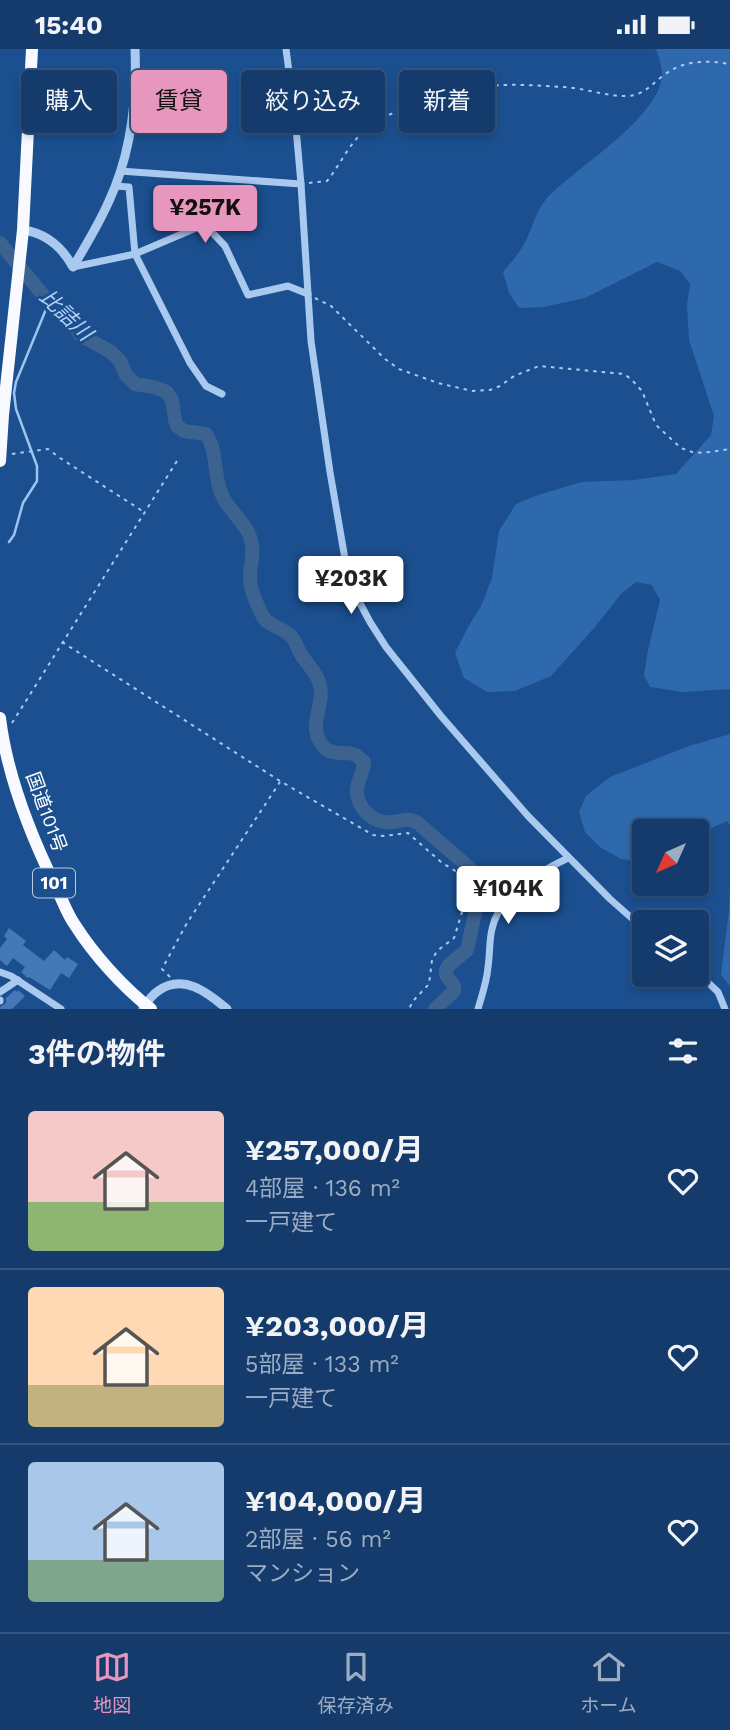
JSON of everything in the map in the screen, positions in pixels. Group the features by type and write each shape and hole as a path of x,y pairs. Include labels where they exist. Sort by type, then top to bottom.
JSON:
{"highway":[{"path":"0,459 2,415 23,230 32,49"},
{"name":"国道101号","path":"0,718 19,799 44,862 74,924 107,967 146,1008"}],"street":[{"path":"73,267 101,218 115,186 129,140 134,111 135,49"},
{"path":"286,49 301,184 311,341 330,472 345,559 354,592 381,639 441,716 528,816 632,918"},
{"path":"120,171 301,184"},
{"path":"115,186 129,187 135,254 190,363 206,386 222,394"},
{"path":"73,267 135,254 196,228 209,229 225,246 248,295 288,286 308,294"},
{"path":"23,230 36,232 55,244 73,267"},
{"path":"478,1009 488,970 492,928 506,902 525,882 569,858"},
{"path":"0,972 18,980 61,1009"},
{"path":"0,992 18,980"},
{"path":"146,1008 157,991 175,983 191,984 227,1009"},
{"path":"709,983 718,992 724,1009"}],"path":[{"path":"301,184 327,181 365,129 383,117 455,91 498,84 576,88 630,96 646,91 664,75 694,61 730,64"},
{"path":"308,294 331,306 385,359 399,369 438,383 472,391 500,386 514,376 539,366 624,374 642,391 656,425 681,448 695,453 730,449"},
{"path":"0,459 32,450 48,449 145,512"},
{"path":"3,739 177,461"},
{"path":"62,642 280,781 373,835 408,833 470,885 454,938 437,951 432,960 429,984 409,1009"},
{"path":"175,983 162,969 187,923 280,781"}],"shaded area":[{"path":"655,49 730,49 730,689 683,692 650,687 644,675 660,600 652,585 636,582 621,594 551,676 515,691 487,692 464,678 455,653 481,606 492,578 499,531 516,504 581,482 634,480 676,474 711,435 714,416 689,340 687,305 690,284 680,271 657,262 585,298 543,307 519,308 509,293 503,272 523,246 539,209 547,198 633,124 648,106 658,89 662,73"},
{"path":"730,734 730,825 727,821 709,829 709,819 632,819 632,861 621,859 600,847 585,832 579,812 586,796 610,777 689,746"},
{"path":"730,883 730,986 721,975"}],"building":[{"path":"9,928 26,941 23,945 44,961 54,950 65,960 67,957 78,964 69,978 61,973 50,990 21,972 25,967 13,958 7,966 0,960 0,948 7,939 4,936"},
{"path":"15,990 25,996 12,1009 0,1009 6,1003 6,998"}],"waterway":[{"name":"比詰川","path":"0,243 49,302 68,315 80,335 111,352 135,384 167,392 172,400 177,426 184,431 206,434 212,448 222,495 250,538 253,553 250,582 256,602 265,620 292,637 318,678 321,691 316,732 319,740 328,750 356,755 364,762 357,796 365,811 379,821 408,820 418,823 482,879 483,886 467,950 446,970 454,991 435,1009"},
{"path":"9,542 14,535 23,503 37,481 37,466 16,409 14,393 49,302"}]}
